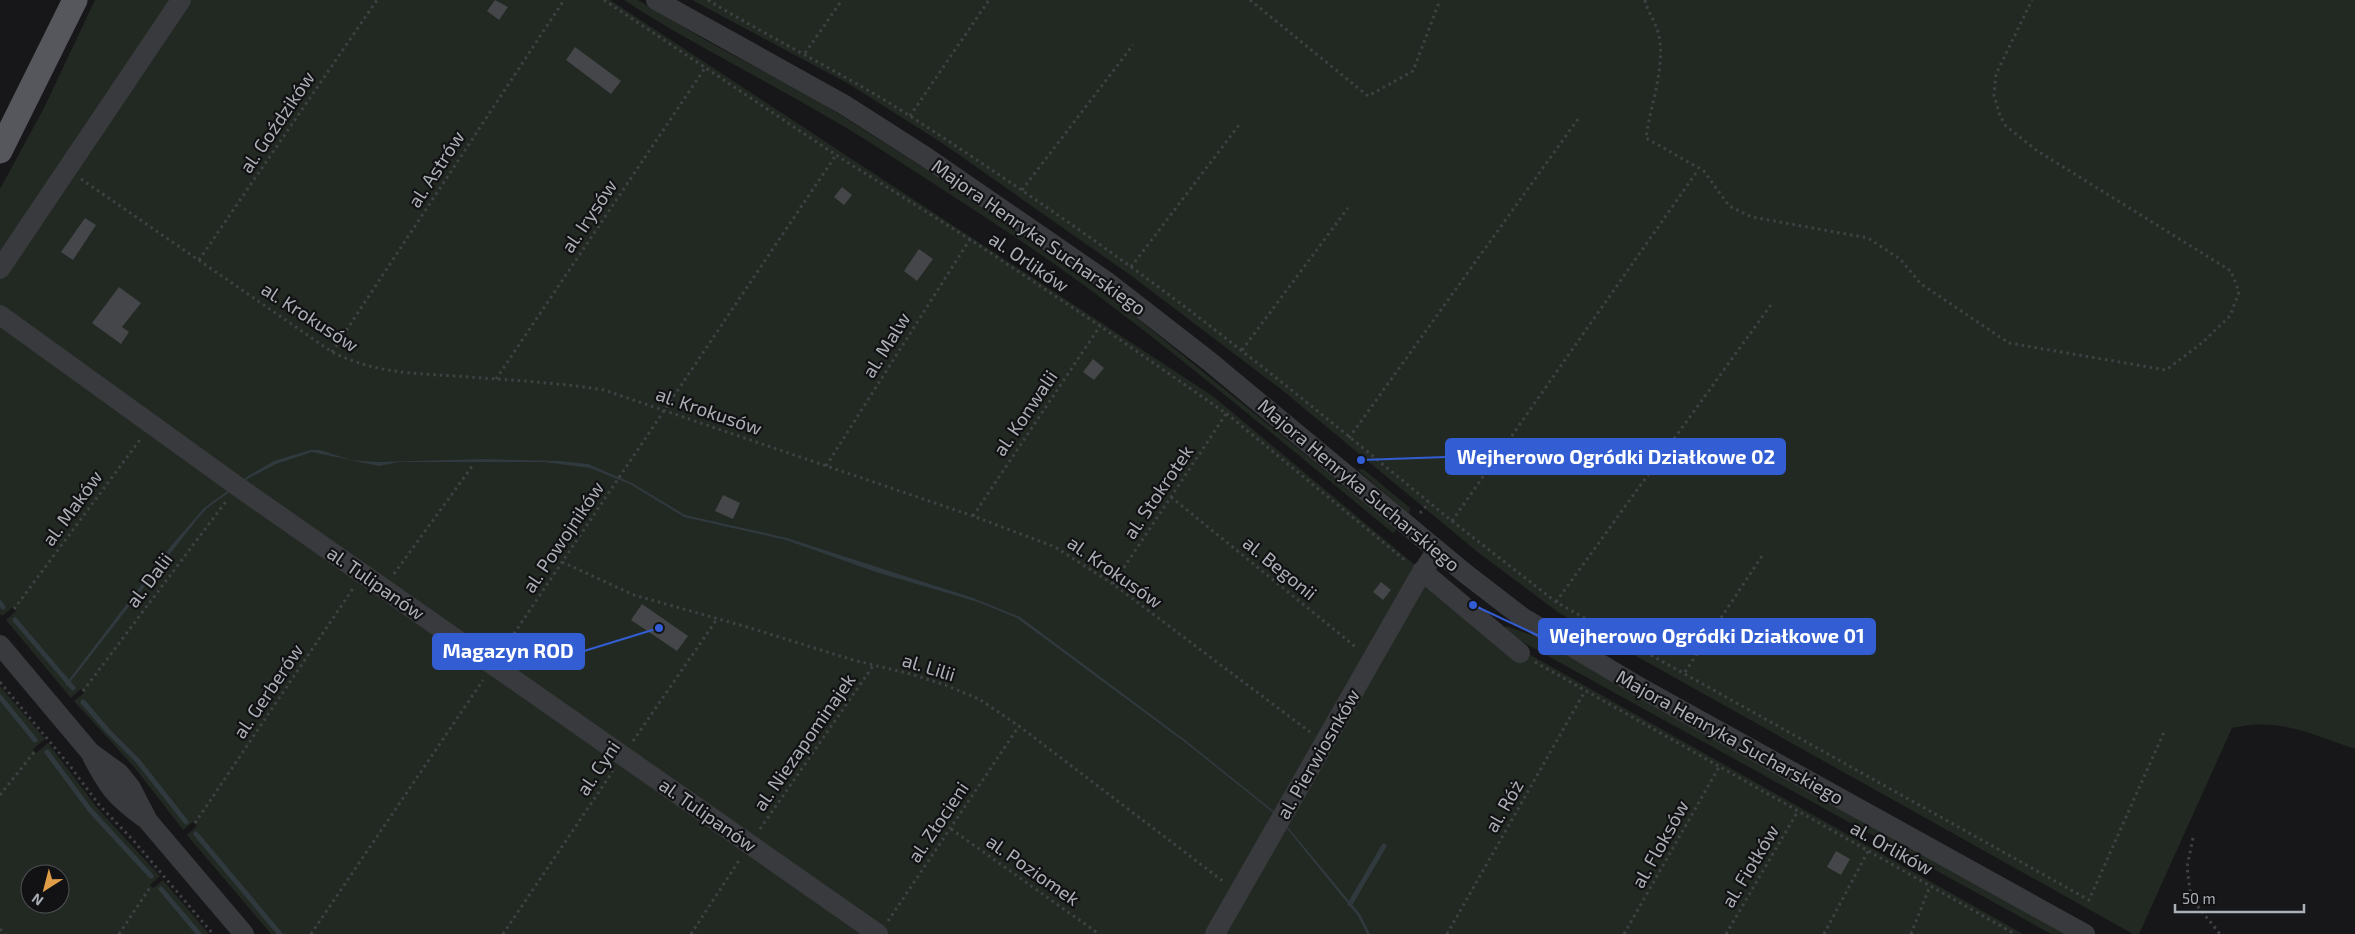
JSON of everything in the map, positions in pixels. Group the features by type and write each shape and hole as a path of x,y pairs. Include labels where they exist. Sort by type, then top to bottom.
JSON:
{"main road":[{"path":"0,151 75,0"}],"street":[{"path":"0,269 180,0"},
{"name":"Majora Henryka Sucharskiego","path":"656,0 843,104 926,157 1106,281 1209,361 1492,596 1560,641 2085,934"},
{"name":"al. Tulipanów","path":"0,315 237,486 623,756 750,844 881,930"},
{"name":"al. Pierwiosnków","path":"1215,934 1421,572 1437,550"},
{"path":"1421,572 1520,653"},
{"path":"0,645 90,752 119,773 131,788 148,821 244,934"}],"path":[{"name":"al. Goździków","path":"199,260 377,0"},
{"name":"al. Astrów","path":"332,352 564,0"},
{"name":"al. Orlików","path":"604,0 836,155 970,240 1100,326 1226,414 1421,572"},
{"path":"708,0 748,24 805,53 910,116 1022,190 1131,267 1242,350 1452,521 1556,602 2089,900 2164,732"},
{"path":"805,53 842,0"},
{"path":"910,116 989,0"},
{"path":"1250,0 1368,96 1413,71 1440,0"},
{"path":"1645,0 1646,9 1658,32 1660,64 1659,78 1650,110 1646,138 1704,171 1729,206 1752,217 1868,238 1900,259 1921,284 2009,343 2166,370 2203,342 2230,316 2240,292 2231,271 2036,150 2006,126 2000,116 1994,95 1996,74 2032,0"},
{"path":"1022,190 1133,45"},
{"name":"al. Irysów","path":"496,379 705,68"},
{"path":"1349,438 1578,119"},
{"path":"1131,267 1239,125"},
{"name":"al. Powojników","path":"311,934 836,155"},
{"name":"al. Krokusów","path":"67,169 332,352 368,368 389,372 558,383 604,390 973,516 1055,547 1113,584 1324,742"},
{"path":"1452,521 1696,173"},
{"path":"1242,350 1348,208"},
{"name":"al. Malw","path":"826,466 970,240"},
{"path":"1556,602 1773,302"},
{"name":"al. Konwalii","path":"973,516 1100,326"},
{"name":"al. Stokrotek","path":"1113,584 1226,414"},
{"name":"al. Maków","path":"14,609 151,424"},
{"path":"384,589 473,465"},
{"name":"al. Dalii","path":"83,691 237,486"},
{"name":"al. Begonii","path":"1171,498 1372,659"},
{"path":"1417,513 1421,513 1430,502"},
{"path":"1684,672 1764,553"},
{"name":"al. Lilii","path":"562,562 634,595 873,666 911,674 979,699 1019,726 1239,892"},
{"name":"al. Gerberów","path":"195,824 363,574"},
{"name":"al. Cyni","path":"503,934 717,619"},
{"name":"al. Orlików","path":"1520,653 2015,934"},
{"name":"al. Niezapominajek","path":"691,934 750,844 873,666"},
{"name":"al. Róż","path":"1447,934 1584,691"},
{"name":"al. Złocieni","path":"881,930 1019,726"},
{"path":"0,795 35,751"},
{"name":"al. Floksów","path":"1624,934 1719,767"},
{"name":"al. Fiołków","path":"1726,934 1798,811"},
{"name":"al. Poziomek","path":"950,828 1099,934"},
{"path":"2193,838 2187,867 2191,898 2220,934"},
{"path":"1824,934 1868,851"},
{"path":"119,934 151,886"},
{"path":"1910,934 1930,886"},
{"path":"0,929 5,934"}],"shaded area":[{"path":"95,0 610,0 1214,397 1415,565 1208,934 271,934 187,835 197,826 193,822 183,830 135,768 74,701 84,693 81,689 71,698 6,620 16,611 13,607 2,616 0,613 0,189 44,108"},
{"path":"624,0 638,0 707,41 820,102 932,173 1122,306 1397,529 1393,533 1174,354 1046,258 849,129 655,20"},
{"path":"692,0 2355,0 2355,749 2309,733 2280,726 2249,725 2232,728 2139,934 2133,934 1559,613 1480,554 1282,390 1133,277 942,143 849,84"},
{"path":"310,450 320,450 351,460 377,462 484,459 560,461 588,464 632,483 685,515 787,538 973,598 1020,617 1185,740 1276,813 1360,914 1370,934 1367,934 1358,916 1276,815 1186,743 1017,618 978,602 876,572 786,540 684,517 630,484 590,468 544,462 399,462 379,466 312,452 276,464 249,478 207,508 67,686 65,685 171,546 204,508 248,476 274,461"},
{"path":"1363,469 1410,508 1409,514 1358,470"},
{"path":"1426,582 1522,650 2023,934 1226,934"},
{"path":"1506,626 1537,637 2065,934 2051,934 1521,641 1505,628"},
{"path":"0,686 45,739 33,749 36,753 48,743 99,810 160,876 150,885 153,888 163,880 209,934 0,934"}],"building":[{"path":"495,0 508,7 499,20 487,11"},
{"path":"575,47 621,81 611,94 566,60"},
{"path":"842,187 852,195 844,205 834,197"},
{"path":"85,218 96,225 73,260 61,252"},
{"path":"919,249 933,259 917,281 904,271"},
{"path":"119,287 141,303 122,327 129,332 121,344 92,323"},
{"path":"1093,359 1104,368 1094,380 1083,372"},
{"path":"723,495 740,503 733,519 715,511"},
{"path":"1381,582 1391,590 1383,600 1373,592"},
{"path":"642,604 688,636 677,651 631,620"},
{"path":"1836,851 1850,859 1841,875 1827,867"}],"waterway":[{"path":"0,603 3,607"},
{"path":"15,620 73,688"},
{"path":"0,697 35,740"},
{"path":"83,702 138,761 186,822"},
{"path":"47,752 90,810 151,876"},
{"path":"196,834 280,934"},
{"path":"1350,904 1384,846"},
{"path":"161,889 199,934"}],"place":[{"name":"Wejherowo Ogródki Działkowe 02","path":"1361,460"},
{"name":"Wejherowo Ogródki Działkowe 01","path":"1473,605"},
{"name":"Magazyn ROD","path":"659,628"}]}
